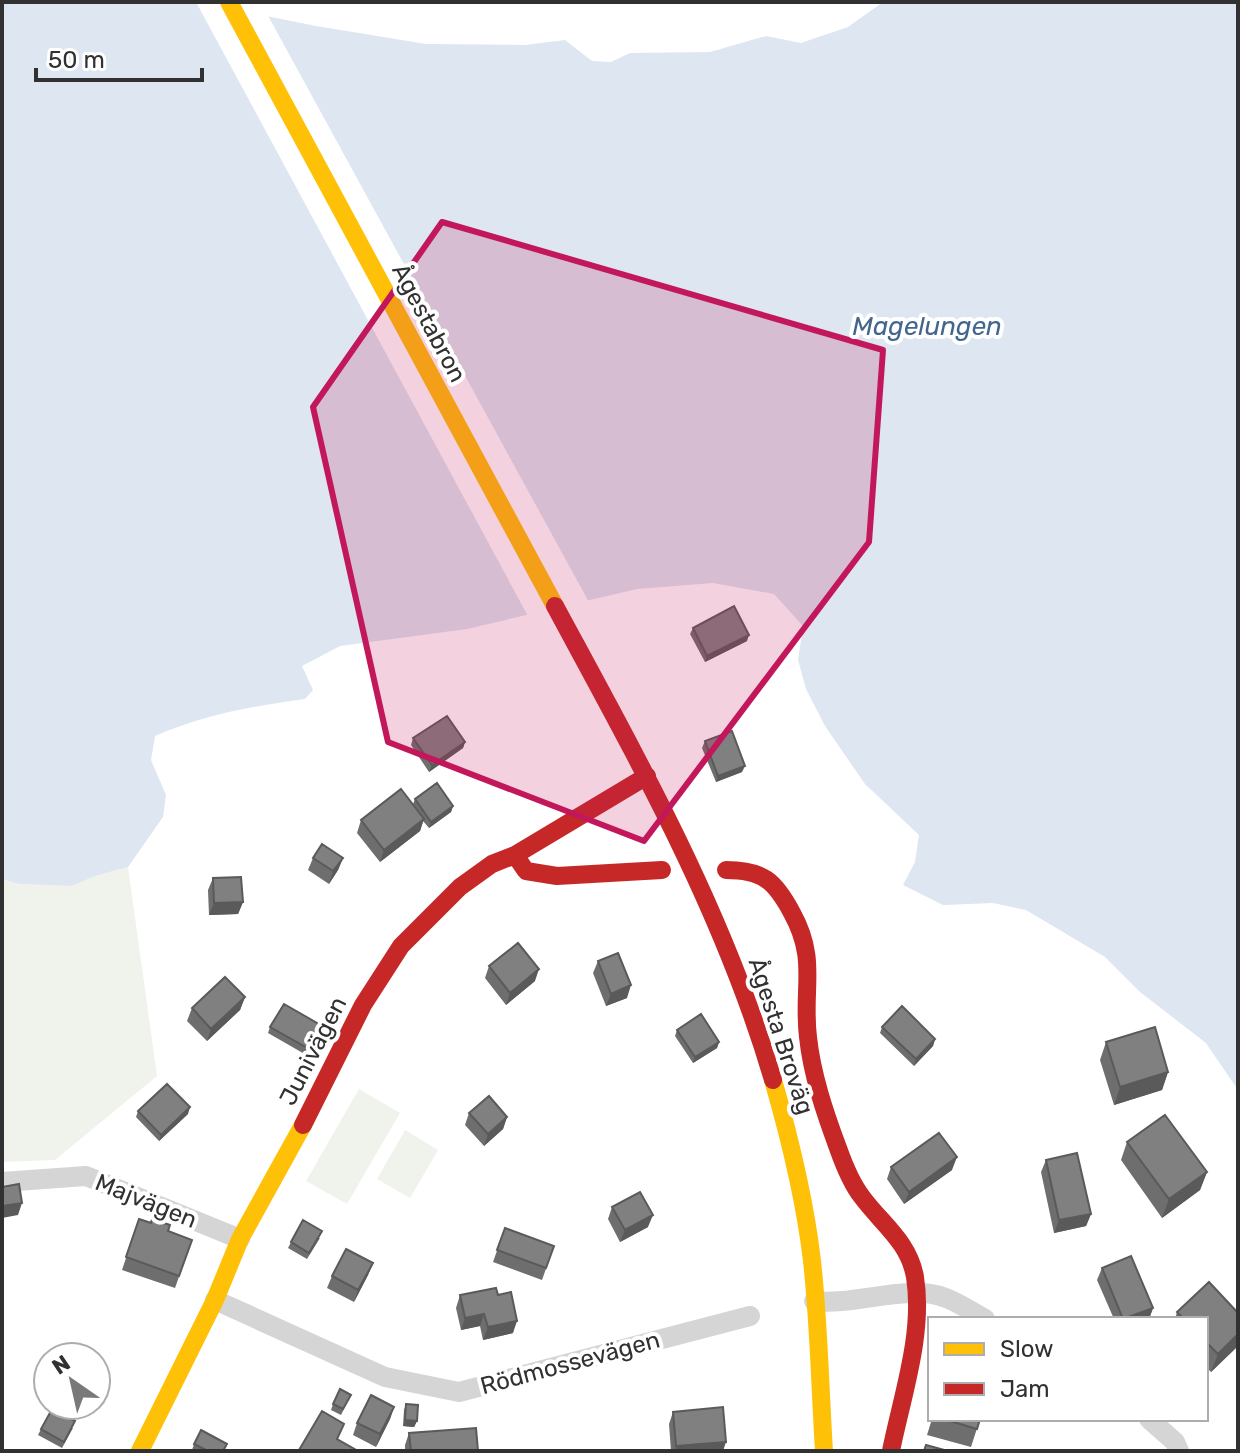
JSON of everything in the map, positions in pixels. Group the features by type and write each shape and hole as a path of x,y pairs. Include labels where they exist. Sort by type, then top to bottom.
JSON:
{"street":[{"name":"Ågestabron","path":"229,2 587,666"},
{"name":"Ågesta Broväg","path":"587,666 647,776 706,897 738,972 763,1046 785,1124 808,1233 824,1451"},
{"name":"Junivägen","path":"140,1451 215,1300 240,1239 315,1104 363,1005 401,946 460,887 492,864 515,855 647,776"},
{"path":"515,855 526,871 557,876 662,870"},
{"path":"726,870 751,870 769,878 783,897 801,934 809,962 806,997 813,1069 836,1141 856,1188 900,1237 912,1261 917,1293 914,1333 891,1451"},
{"name":"Majvägen","path":"2,1182 86,1176 240,1239"},
{"path":"814,1301 834,1303 917,1293 945,1297 981,1317"},
{"name":"Rödmossevägen","path":"215,1300 385,1377 459,1392 750,1316"},
{"path":"1151,1421 1175,1442 1179,1451"}],"highlighted area":[{"path":"442,222 883,350 869,542 644,841 388,742 313,407"}],"shaded area":[{"path":"128,867 157,1076 55,1160 2,1162 2,879 19,884 72,886"},
{"path":"359,1089 400,1113 347,1204 306,1181"},
{"path":"405,1130 438,1150 410,1198 377,1179"}],"water":[{"name":"Magelungen","path":"2,2 198,2 426,44 525,45 565,40 592,61 611,62 630,53 710,52 766,36 801,43 848,27 883,2 1238,2 1238,1090 1206,1043 1140,992 1105,957 1026,910 993,903 943,905 903,885 915,862 919,835 865,784 825,726 806,689 798,660 803,626 774,594 713,583 637,589 467,629 340,646 302,666 313,690 305,699 228,712 155,736 151,760 166,795 163,817 128,867 72,886 19,884 2,879"}],"pier":[{"path":"196,2 218,2 266,12 590,604 529,618"}],"building":[{"path":"734,606 749,635 707,656 693,628"},
{"path":"447,716 465,742 432,765 413,738"},
{"path":"732,731 745,766 718,776 705,741"},
{"path":"437,783 453,806 431,822 415,799"},
{"path":"401,789 424,819 384,850 361,820"},
{"path":"322,844 343,858 333,871 313,858"},
{"path":"241,877 243,902 214,903 213,878"},
{"path":"518,943 539,969 510,993 489,966"},
{"path":"618,953 631,985 611,994 598,961"},
{"path":"225,977 245,997 211,1029 192,1008"},
{"path":"284,1004 324,1027 311,1050 270,1027"},
{"path":"902,1006 935,1039 916,1059 882,1027"},
{"path":"701,1014 719,1042 695,1057 677,1030"},
{"path":"1155,1027 1168,1072 1120,1087 1106,1042"},
{"path":"167,1084 190,1107 161,1135 138,1111"},
{"path":"489,1096 507,1117 488,1134 469,1113"},
{"path":"1165,1115 1207,1172 1169,1199 1127,1142"},
{"path":"939,1133 957,1157 909,1192 891,1167"},
{"path":"1077,1153 1091,1214 1059,1220 1046,1160"},
{"path":"19,1184 22,1203 2,1206 2,1187"},
{"path":"640,1192 653,1215 625,1230 612,1207"},
{"path":"139,1219 151,1223 152,1219 170,1225 168,1231 192,1240 179,1276 126,1257"},
{"path":"303,1220 322,1231 309,1253 291,1242"},
{"path":"505,1228 554,1246 546,1268 497,1250"},
{"path":"346,1249 373,1263 358,1290 332,1276"},
{"path":"1131,1256 1153,1308 1122,1317 1102,1268"},
{"path":"1209,1282 1238,1313 1238,1334 1218,1354 1208,1344 1208,1317 1182,1317 1177,1312"},
{"path":"496,1288 498,1295 511,1292 517,1321 488,1327 484,1314 465,1318 460,1295"},
{"path":"340,1389 351,1395 343,1409 333,1404"},
{"path":"371,1395 394,1407 380,1434 357,1423"},
{"path":"406,1404 418,1405 417,1421 405,1420"},
{"path":"723,1407 726,1442 676,1446 673,1412"},
{"path":"322,1411 344,1424 337,1439 358,1451 299,1450"},
{"path":"45,1421 75,1421 64,1442 41,1429"},
{"path":"950,1421 979,1421 977,1429"},
{"path":"476,1428 478,1451 411,1451 409,1433"},
{"path":"201,1430 227,1444 223,1451 208,1451 194,1444"},
{"path":"926,1445 948,1451 924,1451"}],"traffic: slow":[{"path":"229,2 555,606"},
{"path":"773,1080 796,1170 809,1238 824,1451"},
{"path":"140,1451 215,1300 240,1239 303,1125"}],"traffic: jam":[{"path":"555,606 677,838 730,957 773,1080"},
{"path":"303,1125 363,1005 401,946 460,887 492,864 515,855 647,776"},
{"path":"515,855 526,871 557,876 662,870"},
{"path":"726,870 759,875 780,893 792,913 805,945 810,1051 828,1121 854,1186 901,1243 912,1265 917,1320 891,1451"}]}
